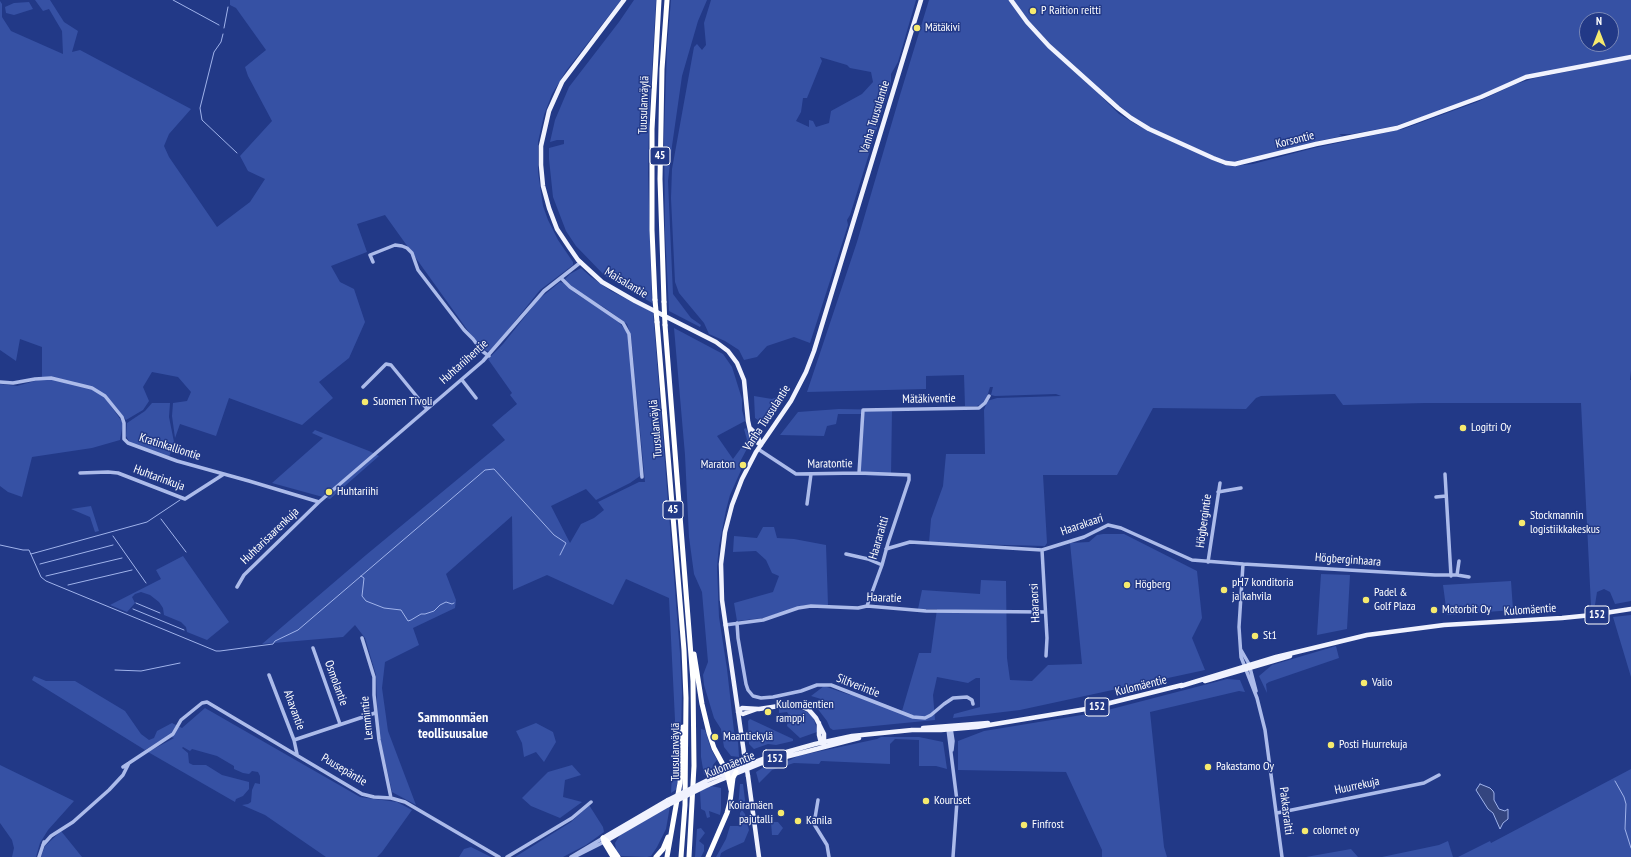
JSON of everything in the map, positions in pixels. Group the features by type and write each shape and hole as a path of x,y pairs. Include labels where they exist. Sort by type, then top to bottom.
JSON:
{"highway":[{"name":"Tuusulanväylä","path":"659,0 652,129 652,230 655,300 686,698 685,805 681,857"},
{"name":"Tuusulanväylä","path":"667,0 662,69 660,229 665,325 694,687 693,804 689,857"},
{"path":"690,625 704,715 714,748 728,774 731,790"},
{"path":"667,857 680,783 686,698"},
{"path":"708,857 727,813 733,778 736,772"},
{"path":"656,857 665,844 673,823"},
{"path":"605,840 613,857"},
{"path":"605,840 618,857"}],"main road":[{"name":"Maisalantie","path":"624,0 562,82 549,111 543,134 541,165 543,186 549,208 557,229 569,247 594,275 612,288 716,342 728,351 737,363 744,380 749,427 753,441 760,447"},
{"name":"Vanha Tuusulantie","path":"759,857 722,600 722,564 725,532 732,506 742,479 760,447 791,400 806,372 816,344 921,0"},
{"name":"Korsontie","path":"1011,0 1027,22 1050,46 1131,118 1149,129 1213,158 1235,164 1316,144 1396,128 1481,97 1526,77 1631,57"},
{"name":"Kulomäentie","path":"605,840 668,802 708,782 782,752 875,733 950,729 1086,709 1217,678 1247,667 1312,648 1367,635 1415,628 1562,618 1631,609"},
{"path":"738,712 743,714 759,708 787,704 797,705 809,710 818,722 822,729 823,743"},
{"name":"Kulomäentie","path":"728,774 823,743"}],"street":[{"path":"373,262 370,255 395,245 402,246 412,254 418,270 482,352 489,356"},
{"name":"Huhtariihentie","path":"319,502 489,356 539,296 581,262"},
{"path":"561,278 570,287 623,323 629,334 642,477"},
{"path":"362,387 386,364 391,365 427,410"},
{"name":"Kratinkalliontie","path":"0,382 13,384 36,379 50,378 92,388 105,396 122,417 124,423 124,439 128,443 177,462 319,502"},
{"path":"462,380 476,398"},
{"name":"Mätäkiventie","path":"859,473 863,410 979,408 985,403 989,396"},
{"name":"Maratontie","path":"760,447 796,474 859,473 909,475"},
{"name":"Huhtarinkuja","path":"80,473 118,473 185,499 224,474"},
{"path":"807,504 811,474"},
{"path":"1445,474 1451,576"},
{"name":"Haararaitti","path":"867,606 882,565 909,480 909,475"},
{"name":"Högbergintie","path":"1208,562 1220,483"},
{"path":"1218,492 1241,488"},
{"path":"1436,497 1446,496"},
{"name":"Huhtarisaarenkuja","path":"237,587 244,575 319,502"},
{"name":"Haarakaari","path":"886,549 910,542 1042,550 1084,537 1108,525 1121,528 1192,560 1243,564"},
{"name":"Haaraorsi","path":"1042,550 1046,656"},
{"path":"846,554 868,559 882,565"},
{"path":"1457,575 1459,561"},
{"path":"1243,564 1239,627 1241,649 1247,667"},
{"name":"Högberginhaara","path":"1243,564 1451,576 1457,575 1469,577"},
{"name":"Haaratie","path":"725,625 763,620 807,607 858,608 867,606 926,611 1045,612"},
{"name":"Silfverintie","path":"737,623 746,684 748,690 753,696 761,698 773,697 801,691 817,685 831,685 914,718 925,718 931,715 954,698 967,698 972,700 973,704"},
{"name":"Lemmintie","path":"362,638 374,677 375,713 391,798"},
{"name":"Osmolantie","path":"313,648 340,724"},
{"name":"Pakkasraitti","path":"1247,667 1265,730 1282,857"},
{"name":"Ahavantie","path":"269,675 294,740 296,754"},
{"name":"Puusepäntie","path":"129,762 173,734 181,720 202,703 207,702 362,794 374,797 391,798 405,802 499,857"},
{"path":"294,740 375,713"},
{"path":"950,729 958,808 952,857"},
{"path":"123,767 129,762"},
{"path":"43,845 51,836 73,822 109,790 123,775 129,762"},
{"name":"Huurrekuja","path":"1277,813 1424,783 1439,775"},
{"path":"818,800 814,824 827,844 829,857"},
{"path":"506,857 568,820 590,802"},
{"path":"39,857 47,836"},
{"path":"572,857 605,840"}],"shaded area":[{"path":"35,0 50,0 64,22 78,31 72,52 80,50 191,109 169,134 164,146 169,157 217,227 250,202 265,179 248,171 240,156 272,121 248,76 245,67 266,50 236,8 230,5 230,0 621,0 566,71 552,94 544,115 538,142 538,172 543,206 558,240 573,262 573,265 540,290 490,352 481,349 385,215 357,224 367,252 331,266 340,282 354,289 365,322 349,358 319,382 333,398 302,425 229,398 216,436 180,424 175,438 172,416 173,403 187,401 191,392 178,377 152,372 143,387 149,401 143,410 126,420 110,400 108,402 123,423 120,440 92,448 32,457 22,497 8,492 0,486 0,384 17,386 42,379 42,347 20,339 16,361 0,350 0,1 2,4 2,17 11,31 63,54 62,31 49,9 43,11"},
{"path":"634,0 656,0 649,120 648,173 652,303 605,276 576,246 566,231 553,197 549,159 549,148 564,144 564,140 550,142 555,120 569,87"},
{"path":"671,0 707,0 698,21 682,76 668,181 673,294 691,318 701,325 700,327 669,311 665,232 664,136 667,47"},
{"path":"711,0 916,0 898,62 891,74 891,83 850,215 847,220 848,225 810,343 794,337 767,346 757,357 744,360 739,350 725,341 709,334 704,323 679,293 675,282 671,198 672,169 694,47 697,44 702,50 706,45 704,23","holes":["820,57 847,65 850,68 871,72 873,82 862,94 831,111 829,123 816,127 813,121 809,120 809,127 796,121 801,112 803,98 807,98 822,61"]},
{"path":"929,0 1010,0 1027,23 1119,114 1137,125 1224,165 1234,166 1253,164 1314,148 1403,129 1477,102 1516,84 1535,78 1631,59 1631,601 1615,604 1610,592 1604,589 1597,592 1595,605 1591,606 1581,403 1425,403 1343,405 1335,394 1261,396 1256,398 1246,409 1153,408 1117,475 1043,475 1047,543 1045,546 929,543 931,519 943,486 946,454 985,454 984,410 987,401 997,398 1061,396 1056,394 995,396 991,395 993,387 990,387 984,403 977,406 965,406 964,375 926,376 926,389 807,392 857,242"},
{"path":"1012,0 1631,0 1631,55 1526,76 1457,105 1395,126 1352,134 1339,134 1342,136 1244,161 1229,162 1217,158 1151,128 1133,117 1075,69 1028,22"},
{"path":"29,2 33,9 14,15 6,13 5,7 14,3"},
{"path":"581,268 611,291 653,312 682,692 681,735 677,789 671,793 675,720 669,598 626,579 613,605 547,575 513,590 512,516 446,574 456,600 455,608 413,628 419,645 385,662 382,688 388,731 416,805 392,792 378,729 376,675 365,638 355,625 343,637 262,644 366,555 505,440 492,425 517,404 510,395 512,393 488,359 503,344 539,299 560,282 564,283 575,293 616,319 628,333 641,473 640,476 630,483 596,500 586,489 551,506 570,543 581,524 594,518 604,510 598,502 639,482 645,482 631,336 627,324 605,308 570,287 565,279 570,274"},
{"path":"674,328 723,354 732,367 742,399 742,410 745,421 717,436 733,459 747,440 744,429 746,428 751,441 741,460 742,468 730,495 719,546 717,567 719,617 734,731 738,741 739,757 731,756 724,747 721,729 714,718 704,685 703,675 708,662 702,592 694,574 689,537 685,455"},
{"path":"786,394 764,424 755,418 754,396 772,399"},
{"path":"152,403 170,403 169,417 174,442 169,457 130,443 126,436 127,423 145,411"},
{"path":"839,409 892,410 891,476 858,475 861,414 838,414 836,424 827,426 824,436 780,435 798,412"},
{"path":"315,430 379,456 330,499 272,483 323,438 312,433"},
{"path":"91,506 99,531 95,532 90,517 71,509"},
{"path":"763,527 774,527 777,538 794,539 826,545 828,605 805,605 763,618 737,621 734,603 773,592 779,576 772,573 766,560 756,551 733,552 734,536 757,538"},
{"path":"1124,534 1197,571 1202,618 1192,638 1205,670 1020,710 953,718 954,714 980,707 980,678 976,678 968,683 937,677 933,695 935,720 833,730 830,728 827,721 817,708 821,699 811,696 824,686 850,695 851,691 902,711 919,653 931,653 937,609 918,609 922,590 980,594 981,580 1006,581 1007,658 1010,680 1032,681 1048,665 1082,664 1070,543 1089,542 1097,535"},
{"path":"183,556 229,622 207,640 187,632 186,627 181,622 164,615 163,608 159,602 150,595 141,592 135,594 132,597 135,603 127,612 110,605 161,579 156,570"},
{"path":"1321,574 1350,575 1347,629 1317,635"},
{"path":"1511,581 1513,610 1447,615 1443,585"},
{"path":"1631,615 1631,677 1613,617"},
{"path":"1336,646 1339,658 1269,682 1266,684 1267,693 1259,676 1272,665"},
{"path":"34,676 46,681 75,681 125,711 141,734 149,740 154,738 157,731 172,723 182,728 205,708 360,797 397,802 412,810 377,857 326,857 265,815 242,805 251,802 252,790 255,783 260,784 260,776 258,772 252,771 249,774 243,773 234,769 234,766 217,756 192,749 190,751 183,747 182,748 188,753 189,763 193,765 206,765 222,775 249,782 249,789 243,796 236,799 235,802 148,752 174,738 168,736 145,750 32,680"},
{"path":"1227,679 1240,680 1245,692 1239,691 1150,712 1164,847 1167,857 1102,857 1102,850 1066,772 958,770 958,741 984,731 1100,712"},
{"path":"795,707 809,713 813,717 817,732 800,738 787,726 789,715 787,712 779,713 779,709"},
{"path":"750,719 793,739 793,741 776,745 768,744 754,749 749,744 748,721"},
{"path":"536,723 553,732 556,742 544,762 536,752 524,757 522,743 516,731"},
{"path":"701,729 705,730 711,749 717,760 713,765 711,772 704,775 701,757"},
{"path":"881,737 919,737 943,742 947,769 936,766 919,766 919,740 895,739 890,744 890,764 821,761 819,764 794,763 772,770 759,783 756,772 767,765 778,766 798,756"},
{"path":"0,765 74,801 48,830 40,843 36,857 12,857 14,848 12,840 0,823"},
{"path":"572,765 581,775 565,780 563,797 582,802 560,818 531,806 522,798 548,772"},
{"path":"1631,769 1631,857 1458,857 1490,841 1491,843"},
{"path":"740,784 743,784 746,808 738,808"},
{"path":"1480,784 1490,788 1493,791 1494,800 1499,809 1505,811 1508,809 1508,819 1503,823 1500,829 1493,813 1488,809 1476,790"},
{"path":"711,786 721,788 721,809 720,815 709,811 710,817 707,818 705,811 701,809 700,791"},
{"path":"589,805 603,827 604,832 586,845 563,857 515,857 571,822"},
{"path":"670,806 666,829 651,856 621,856 616,850 615,843 620,835"},
{"path":"742,810 745,814 749,830 744,842 721,853 720,857 716,857 726,839 730,826 739,826 740,813"},
{"path":"771,822 778,822 783,828 778,835 772,835"},
{"path":"701,828 705,833 699,841 704,845 704,851 701,857 695,857 697,829"},
{"path":"61,831 82,857 41,857 45,846"},
{"path":"1448,841 1453,857 1382,857 1439,845"},
{"path":"471,847 491,857 459,857 464,849"},
{"path":"1351,849 1358,857 1306,857"}],"waterway":[{"path":"173,0 219,25"},
{"path":"224,28 228,7"},
{"path":"223,34 221,42 214,52 200,108 202,120 237,153"},
{"path":"0,545 29,550 41,577 46,581 216,651 273,644 275,641 298,630 485,470 494,469 554,535 566,543 560,555"},
{"path":"31,554 147,522 180,500"},
{"path":"161,519 186,552"},
{"path":"113,536 146,583"},
{"path":"40,564 113,545"},
{"path":"46,576 122,558"},
{"path":"68,585 132,570"},
{"path":"361,576 364,578 362,596 366,601 384,608 401,610 408,621 421,614 434,611 446,602 452,604 454,603"},
{"path":"136,603 160,613"},
{"path":"133,609 184,630"},
{"path":"115,670 141,671 180,663"},
{"path":"1615,781 1624,797 1626,804 1625,829 1631,848"}],"place":[{"name":"P Raition reitti","path":"1033,11"},
{"name":"Mätäkivi","path":"917,28"},
{"name":"Suomen Tivoli","path":"365,402"},
{"name":"Logitri Oy","path":"1463,428"},
{"name":"Maraton","path":"743,465"},
{"name":"Huhtariihi","path":"329,492"},
{"name":"Stockmannin logistiikkakeskus","path":"1522,523"},
{"name":"Högberg","path":"1127,585"},
{"name":"pH7 konditoria ja kahvila","path":"1224,590"},
{"name":"Padel & Golf Plaza","path":"1366,600"},
{"name":"Motorbit Oy","path":"1434,610"},
{"name":"St1","path":"1255,636"},
{"name":"Valio","path":"1364,683"},
{"name":"Kulomäentien ramppi","path":"768,712"},
{"name":"Maantiekylä","path":"715,737"},
{"name":"Posti Huurrekuja","path":"1331,745"},
{"name":"Pakastamo Oy","path":"1208,767"},
{"name":"Kouruset","path":"926,801"},
{"name":"Koiramäen pajutalli","path":"781,813"},
{"name":"Kanila","path":"798,821"},
{"name":"Finfrost","path":"1024,825"},
{"name":"colornet oy","path":"1305,831"}],"district":[{"name":"Sammonmäen teollisuusalue","path":"453,726"}]}
